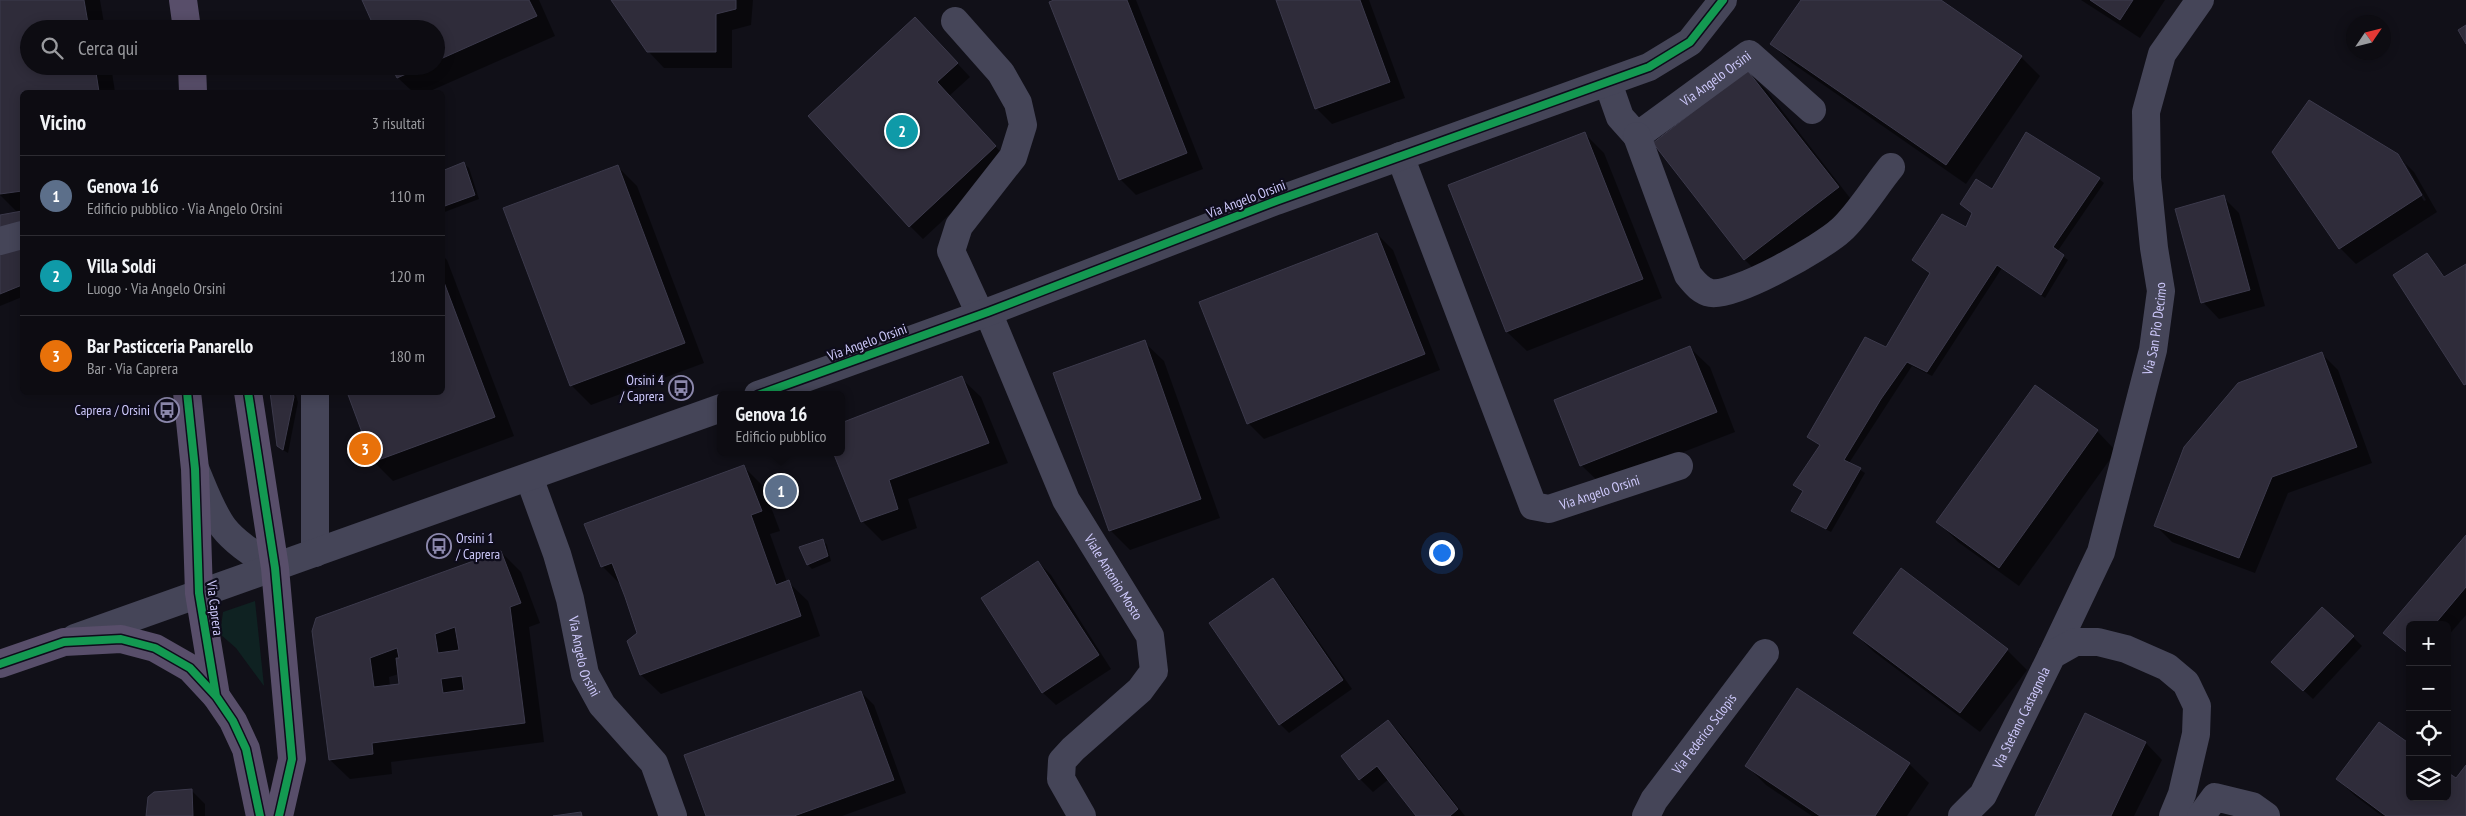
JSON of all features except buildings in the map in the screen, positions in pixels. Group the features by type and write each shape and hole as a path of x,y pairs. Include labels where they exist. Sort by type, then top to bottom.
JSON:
{"main road":[{"path":"183,0 186,20"},
{"path":"192,75 193,90"},
{"name":"Via Caprera","path":"187,395 195,469 199,593 216,696 233,721 246,749 260,816"},
{"path":"248,395 274,568 292,759 279,816"},
{"path":"0,664 64,642 121,639 155,648 190,668 216,696"}],"street":[{"name":"Via Angelo Orsini","path":"769,391 984,313 1267,204 1649,67 1690,42 1723,0"},
{"name":"Via San Pio Decimo","path":"2052,655 2101,552 2153,350 2161,291 2154,248 2147,178 2146,112 2162,54 2200,0"},
{"name":"Viale Antonio Mosto","path":"955,21 1001,73 1018,103 1023,125 1013,157 959,226 951,251 984,313 1066,500 1150,636 1154,671 1140,690 1072,749 1062,761 1061,779 1082,816"},
{"name":"Via Angelo Orsini","path":"1637,136 1749,54 1812,110"},
{"path":"1608,83 1620,117 1637,136 1688,275 1700,288 1712,293 1726,291 1791,264 1842,230 1891,167"},
{"name":"Via Angelo Orsini","path":"1400,156 1533,506 1549,509 1679,466"},
{"path":"0,241 20,236"},
{"path":"314,553 315,395"},
{"path":"64,642 717,409"},
{"name":"Via Caprera","path":"195,469 208,502 224,527 246,548 274,568"},
{"name":"Via Angelo Orsini","path":"529,477 562,572 585,674 602,706 654,763 673,816"},
{"name":"Via Stefano Castagnola","path":"1962,816 1983,795 2052,655 2075,642 2098,642 2126,649 2168,667 2186,683 2197,706 2196,734 2182,794 2173,816"},
{"name":"Via Federico Sclopis","path":"1646,816 1654,800 1765,653"},
{"path":"2201,816 2215,797 2252,806 2266,816"}],"green space":[{"path":"255,601 264,686 236,648 220,634 223,612"}],"cycle path":[{"path":"769,391 988,312 1276,201 1649,67 1690,42 1723,0"},
{"path":"187,395 195,469 199,593 216,696 233,721 246,749 260,816"},
{"path":"248,395 275,568 292,759 279,816"},
{"path":"0,664 64,642 121,639 155,648 190,668 215,695"}],"place":[{"name":"Villa Soldi","path":"902,131"},
{"name":"Orsini 4 / Caprera","path":"681,388"},
{"name":"Caprera / Orsini","path":"167,410"},
{"name":"Bar Pasticceria Panarello","path":"365,449"},
{"name":"Genova 16","path":"781,491"},
{"name":"Orsini 1 / Caprera","path":"439,546"}]}
